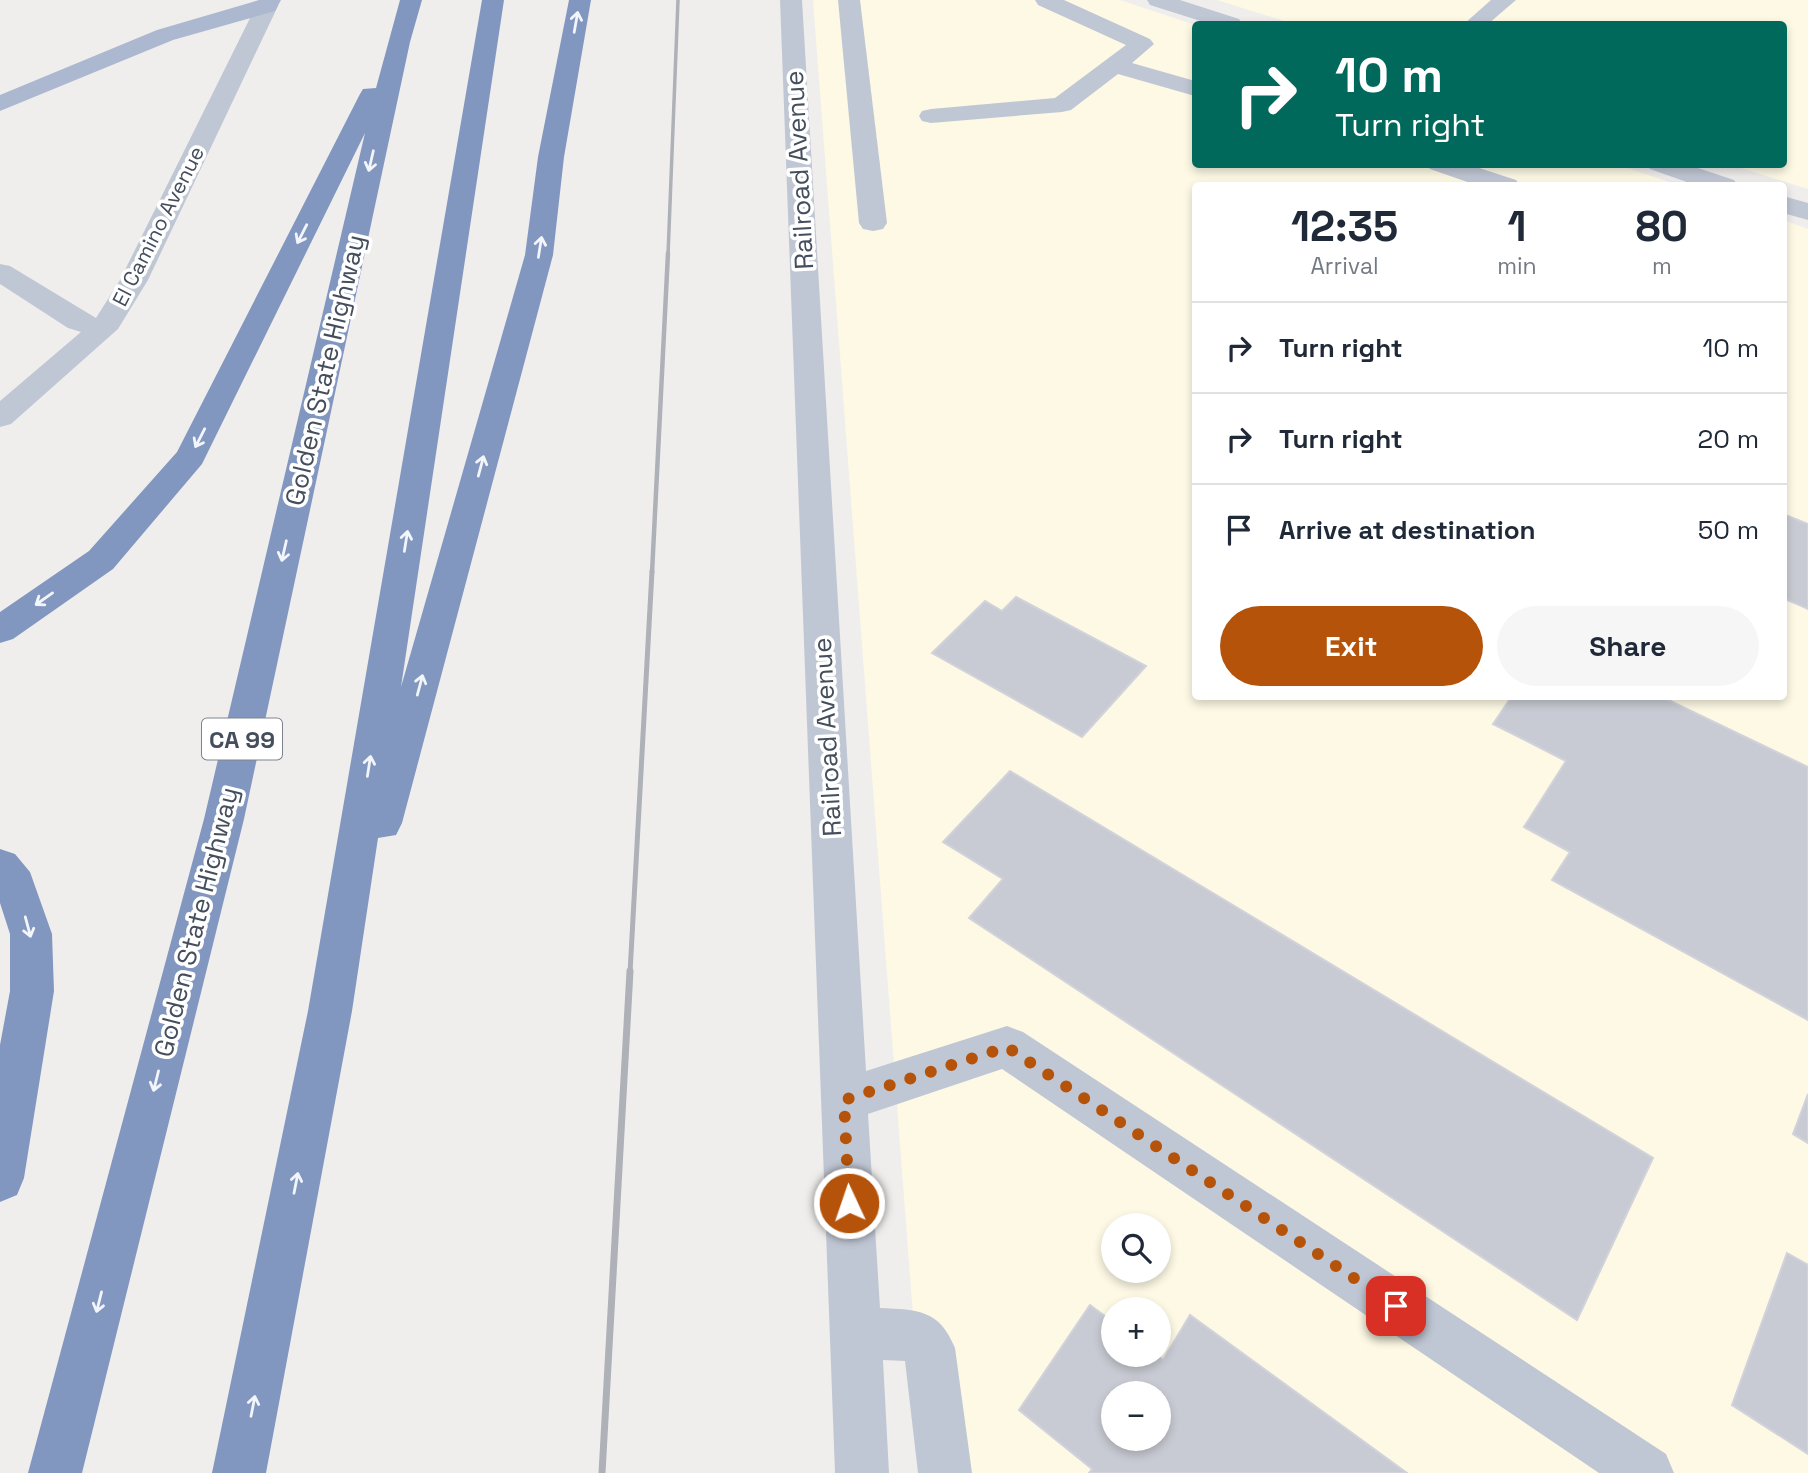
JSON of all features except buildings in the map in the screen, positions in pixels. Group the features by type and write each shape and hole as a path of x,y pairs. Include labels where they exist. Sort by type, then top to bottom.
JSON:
{"highway":[{"name":"Golden State Highway","path":"55,1473 224,819 398,42 411,0"},
{"path":"239,1473 330,1011 493,0"},
{"path":"330,1011 539,255 551,157 580,0"},
{"path":"0,630 101,560 191,457 398,42"},
{"path":"0,866 15,884 31,934 32,991 0,1178"}],"main road":[{"path":"0,104 182,27 269,3"}],"street":[{"name":"Railroad Avenue","path":"791,0 862,1473"},
{"path":"849,0 873,223"},
{"path":"930,116 1062,105 1142,44 1046,0"},
{"path":"1158,0 1222,21"},
{"path":"1479,21 1506,0"},
{"name":"El Camino Avenue","path":"0,417 103,329 134,280 269,3"},
{"path":"1114,65 1192,88"},
{"path":"1451,168 1494,182"},
{"path":"1672,168 1713,182"},
{"path":"1787,205 1808,212"},
{"path":"0,272 78,322 103,329"},
{"path":"844,1100 1007,1047 1647,1473"},
{"path":"855,1333 917,1336 929,1348 945,1473"}],"shaded area":[{"path":"813,0 1120,0 1192,24 1192,168 1627,168 1669,182 1192,182 1192,700 1787,700 1787,221 1808,229 1808,1473 925,1473"},
{"path":"1217,0 1808,0 1808,189 1742,168 1787,168 1787,21 1284,21"}],"railway":[{"path":"668,255 678,0"},
{"path":"652,573 668,253"},
{"path":"630,973 652,571"},
{"path":"602,1473 630,971"}],"route":[{"path":"849,1203 844,1100 1007,1047 1396,1306"}]}
